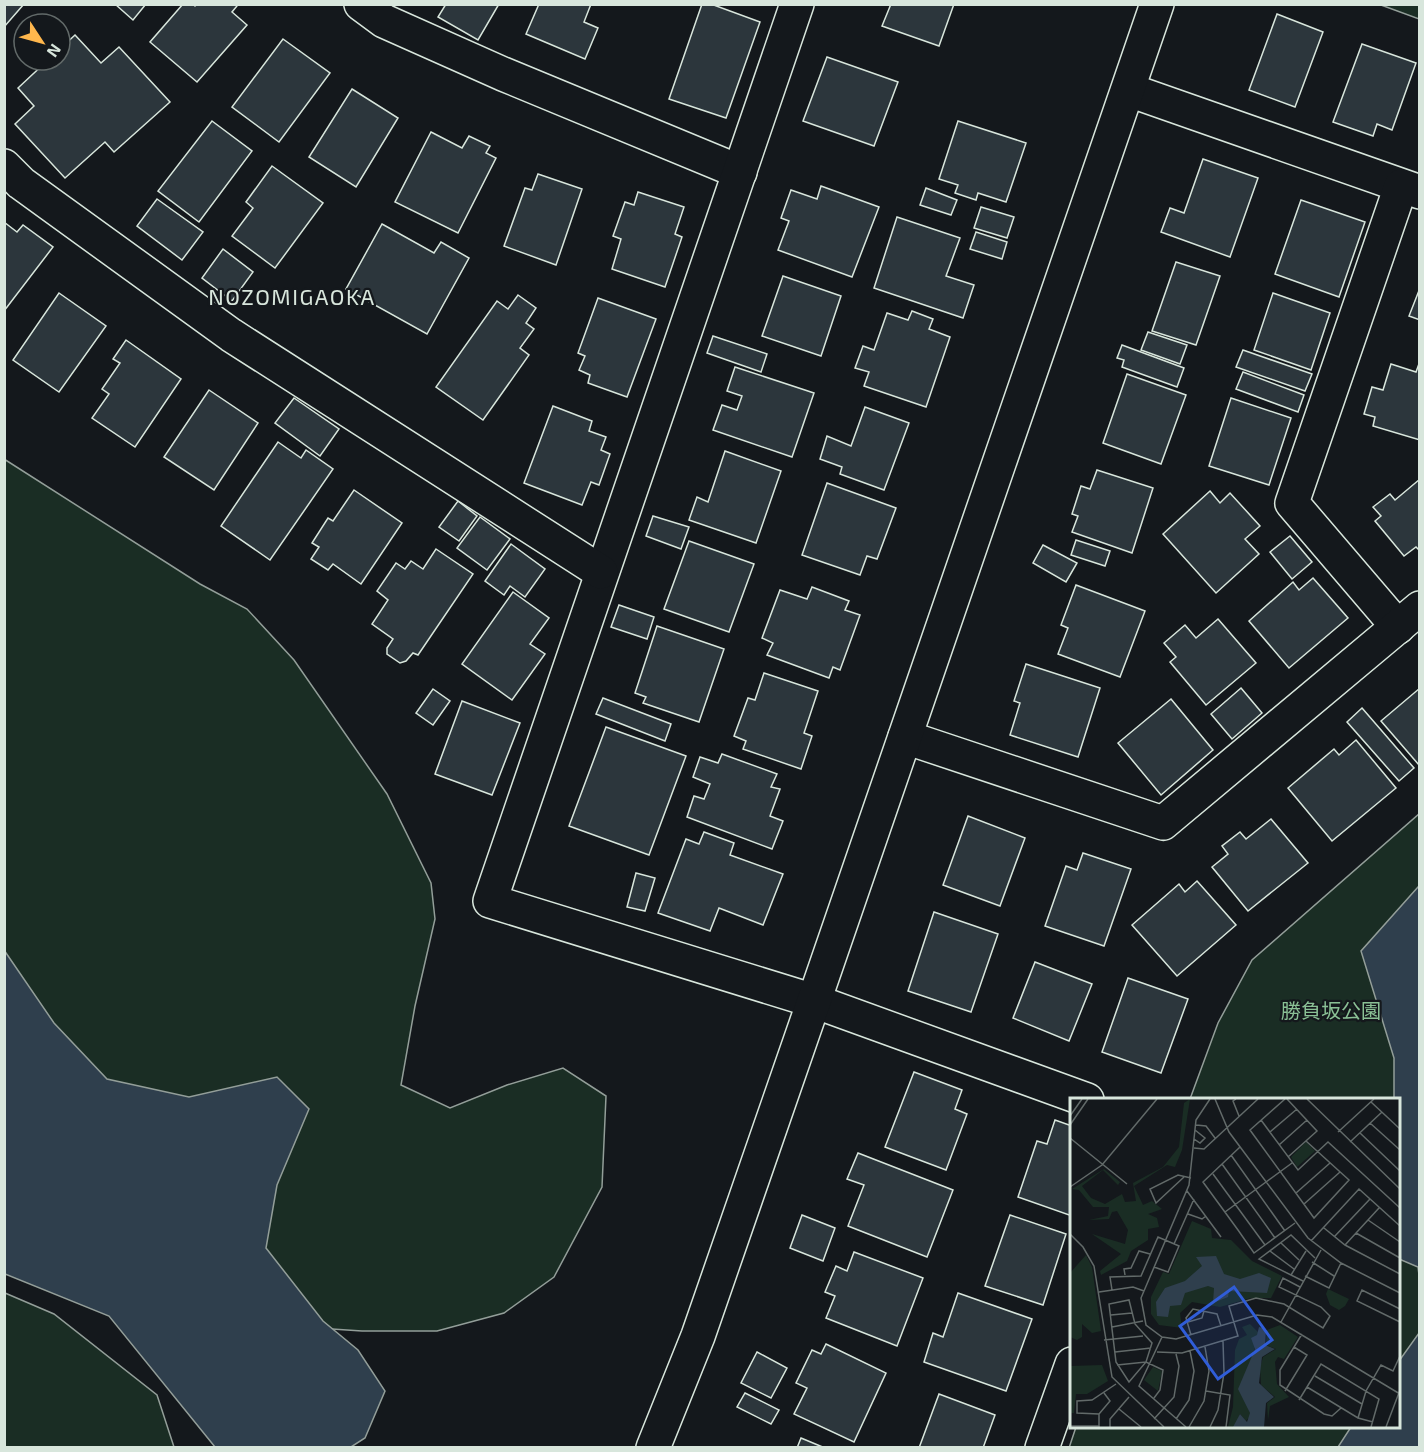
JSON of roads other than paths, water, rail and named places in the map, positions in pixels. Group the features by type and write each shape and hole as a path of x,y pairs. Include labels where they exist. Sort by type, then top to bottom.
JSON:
{"street":[{"path":"361,4 384,21 503,74 740,172"},
{"path":"797,4 490,901 814,1001 1081,1098"},
{"path":"653,1448 698,1336 1157,4"},
{"path":"905,737 1163,823 1409,617 1292,503 1410,189 1129,90"},
{"path":"4,166 21,183 231,335 601,572"},
{"path":"1042,1448 1070,1367"}],"water":[{"path":"1420,887 1419,1275 1418,1267 1400,1259 1400,1098 1394,1098 1394,1058 1361,951"},
{"path":"4,950 54,1023 107,1079 189,1097 277,1077 309,1109 277,1185 266,1248 323,1321 358,1350 385,1391 365,1438 351,1447 215,1447 109,1316 5,1274"},
{"path":"1419,1333 1419,1447 1338,1447 1350,1428 1400,1428 1400,1360"}],"district":[{"name":"NOZOMIGAOKA","path":"292,296"}],"park label":[{"name":"勝負坂公園","path":"1331,1010"}]}
